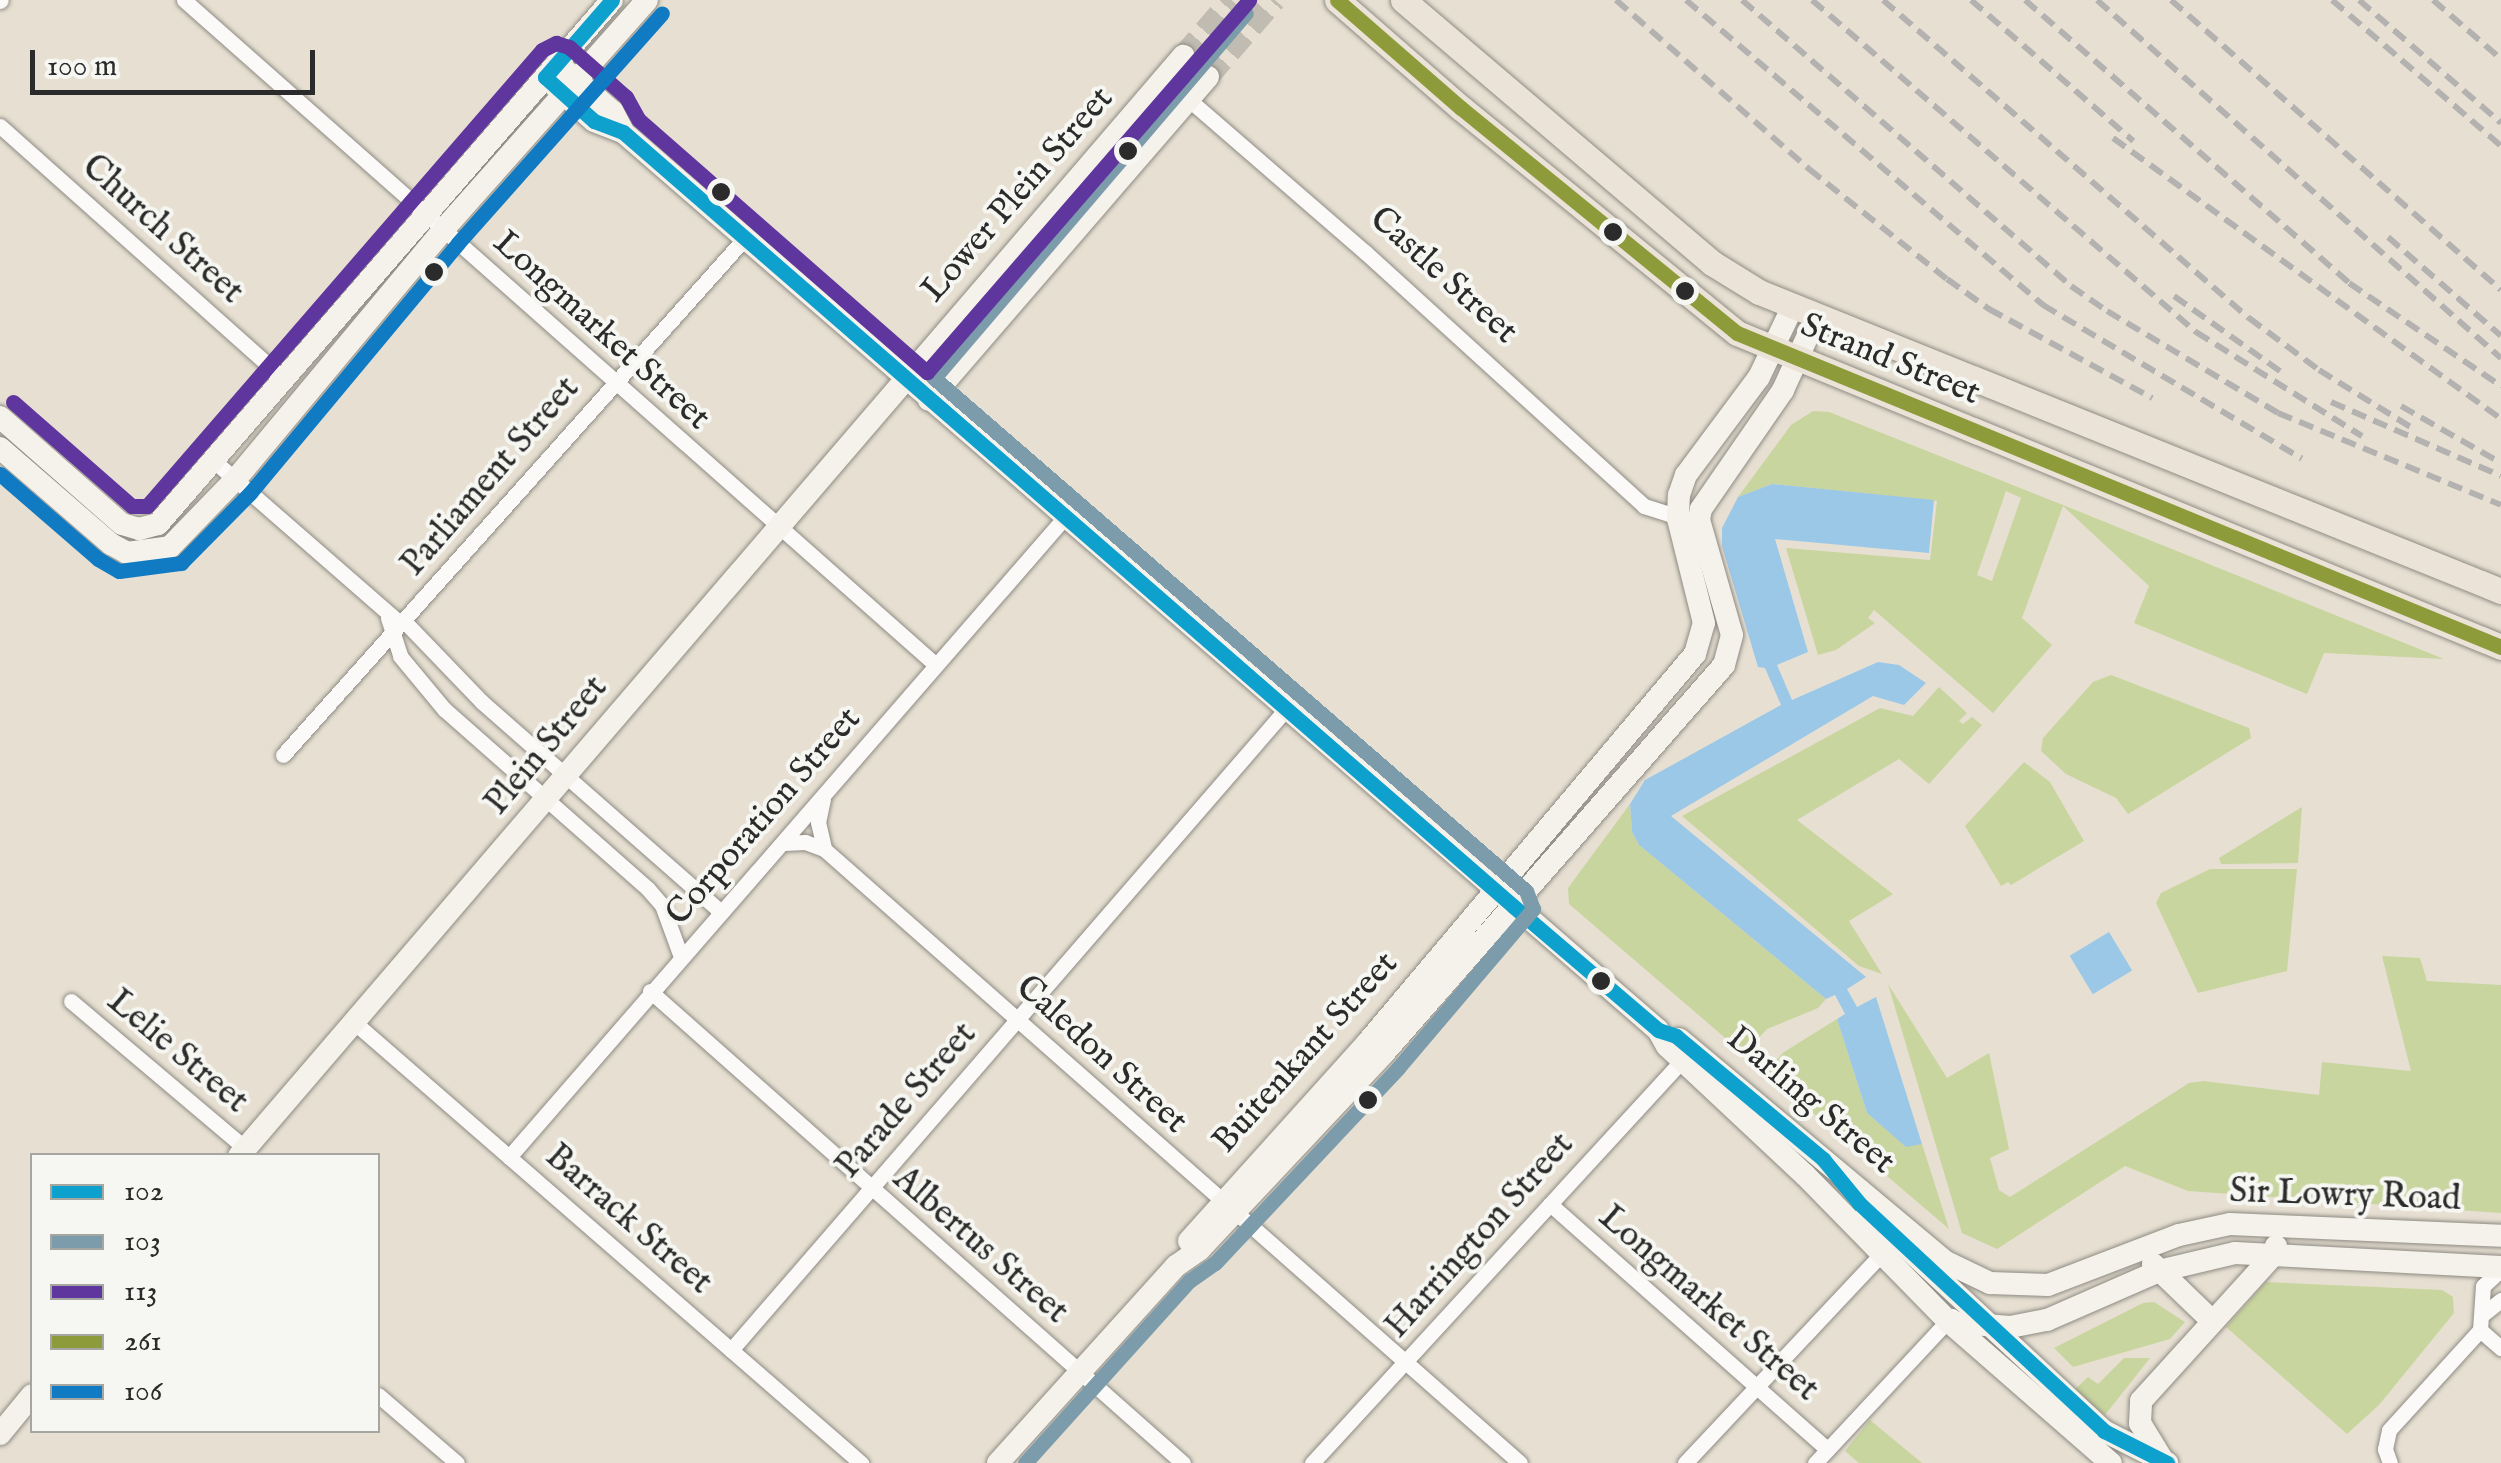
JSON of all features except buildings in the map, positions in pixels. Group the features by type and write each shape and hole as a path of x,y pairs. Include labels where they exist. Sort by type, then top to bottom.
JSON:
{"main road":[{"path":"0,417 108,514 139,528 158,524 612,0"},
{"path":"0,448 111,544 127,552 170,547 235,480 443,230 647,0"},
{"name":"Strand Street","path":"1337,0 1736,333 2501,646"},
{"name":"Strand Street","path":"1403,0 1712,263 1804,313 2501,591"},
{"name":"Lower Plein Street","path":"906,380 1183,56"},
{"name":"Darling Street","path":"551,70 572,88 602,126 623,132 1687,1055 1914,1232"},
{"name":"Lower Plein Street","path":"929,400 1208,77"},
{"path":"1496,890 1702,644 1702,604 1686,475 1759,377 1772,350 1804,313"},
{"path":"1689,520 1783,390 1798,361 1804,313"},
{"name":"Plein Street","path":"242,1152 906,380"},
{"path":"1514,906 1729,658 1730,622 1689,520"},
{"name":"Buitenkant Street","path":"998,1463 1176,1266 1496,890"},
{"name":"Buitenkant Street","path":"1226,1208 1514,906"},
{"name":"Darling Street","path":"1687,1055 1881,1254 1955,1312"},
{"path":"1823,1159 1955,1312 2111,1463"},
{"name":"Sir Lowry Road","path":"1914,1232 1968,1276 2015,1288 2048,1285 2143,1248 2230,1224 2501,1236"},
{"path":"2164,1461 2140,1423 2141,1401 2275,1253 2278,1224"},
{"path":"2143,1248 2159,1271 2212,1322"},
{"name":"Sir Lowry Road","path":"1991,1327 2047,1320 2159,1271 2234,1253 2501,1268"},
{"path":"1955,1312 1991,1327 2104,1431 2164,1461"},
{"path":"0,1434 30,1397"}],"street":[{"name":"Longmarket Street","path":"184,0 612,383 936,665"},
{"name":"Castle Street","path":"1164,78 1365,252 1644,506 1689,520"},
{"name":"Church Street","path":"0,126 284,379"},
{"name":"Parliament Street","path":"396,620 744,238"},
{"path":"214,462 720,912"},
{"name":"Corporation Street","path":"509,1157 1064,518"},
{"path":"284,755 390,636 396,620"},
{"path":"390,636 400,656 444,709 648,888 662,905 681,957"},
{"name":"Parade Street","path":"731,1350 1286,709"},
{"path":"784,843 804,842 824,848 818,822 825,795"},
{"name":"Caledon Street","path":"824,848 1226,1208 1520,1463"},
{"name":"Albertus Street","path":"650,992 1183,1463"},
{"name":"Lelie Street","path":"71,1001 242,1152"},
{"name":"Barrack Street","path":"355,1023 861,1463"},
{"name":"Harrington Street","path":"1312,1463 1687,1055"},
{"name":"Longmarket Street","path":"1550,1204 1827,1448"},
{"path":"1684,1463 1881,1254"},
{"path":"2501,1268 2483,1286 2481,1322 2501,1348"},
{"path":"2390,1463 2386,1439 2396,1420 2501,1300"},
{"path":"1815,1463 1955,1312"},
{"path":"380,1397 458,1463"}],"green space":[{"path":"1813,411 1829,412 2444,659 2324,653 2307,694 2134,623 2149,586 2063,506 2022,618 2052,645 1993,713 1874,610 1868,618 1875,623 1836,650 1818,655 1786,548 1930,560 1937,501 1772,484 1738,497 1791,425","holes":["2006,491 2021,498 1992,581 1977,575"]},
{"path":"2111,675 2249,728 2251,738 2128,814 2116,798 2066,774 2041,751 2043,738 2093,682"},
{"path":"1939,687 1967,713 1959,721 1963,724 1972,717 1982,725 1929,784 1899,759 1797,820 1893,894 1849,921 1882,974 1859,966 1682,816 1880,708 1913,716"},
{"path":"2024,762 2050,782 2084,841 2011,885 2008,882 2001,886 1965,826"},
{"path":"1630,804 1632,832 1639,845 1826,999 1818,1008 1767,1029 1744,1054 1569,904 1568,888"},
{"path":"2302,807 2298,863 2221,864 2219,858"},
{"path":"2210,869 2297,869 2287,971 2198,993 2156,903 2161,893"},
{"path":"2382,956 2420,958 2427,981 2501,985 2501,1213 2188,1191 2125,1166 1997,1249 1962,1233 1888,984 1947,1078 1989,1053 2009,1149 1990,1158 1999,1190 2010,1197 2189,1083 2203,1081 2319,1095 2322,1062 2411,1071"},
{"path":"1837,1019 1867,1113 1906,1146 1922,1144 1949,1229 1765,1072 1784,1052"},
{"path":"2266,1282 2442,1290 2453,1297 2454,1313 2379,1405 2347,1434 2226,1327"},
{"path":"2154,1302 2185,1322 2170,1339 2073,1367 2054,1348 2143,1303"},
{"path":"2124,1358 2150,1358 2105,1415 2073,1391 2088,1377 2098,1384"},
{"path":"1870,1420 1922,1463 1859,1463 1845,1451"}],"water":[{"path":"1772,484 1934,500 1929,553 1775,539 1808,652 1777,665 1792,700 1878,662 1899,665 1926,683 1904,705 1873,696 1671,816 1866,977 1847,989 1857,1007 1876,997 1922,1144 1906,1147 1867,1113 1837,1019 1845,1014 1835,995 1826,999 1639,845 1632,832 1630,804 1645,780 1781,705 1765,668 1758,667 1722,546 1722,528 1738,497"},
{"path":"2109,932 2132,971 2093,994 2070,956"}],"tunnel":[{"path":"1183,56 1231,0"},
{"path":"1208,77 1275,0"}],"railway":[{"path":"1616,0 1809,169 1947,279 1989,309 2152,398"},
{"path":"1686,0 2043,305 2302,459"},
{"path":"1742,0 2071,286 2107,311 2278,413 2501,505"},
{"path":"1812,0 2196,332 2362,436"},
{"path":"1883,0 2249,318 2319,370 2412,428"},
{"path":"1971,0 2133,141"},
{"path":"2025,0 2349,283 2501,386"},
{"path":"2097,0 2501,358"},
{"path":"2171,0 2501,290"},
{"path":"2332,0 2501,146"},
{"path":"2359,0 2501,123"},
{"path":"2433,0 2501,59"},
{"path":"2113,138 2501,419"},
{"path":"2388,237 2501,336"},
{"path":"2174,296 2280,371"},
{"path":"2331,402 2501,476"},
{"path":"2401,406 2501,463"}],"transit line":[{"name":"102","path":"612,0 545,77 594,121 623,132 1513,906 1658,1030 1676,1036 1823,1159 1859,1203 2104,1431 2167,1463"},
{"name":"113","path":"13,402 132,506 147,506 542,50 556,43 569,47 626,97 639,120 927,372 1249,0"},
{"name":"261","path":"1337,0 1461,108 1737,333 2501,647"},
{"name":"106","path":"0,474 98,559 119,571 181,563 250,493 458,243 662,13"},
{"name":"103","path":"1025,1463 1189,1281 1215,1263 1398,1068 1533,909 1526,891 934,378 1246,13"}]}
